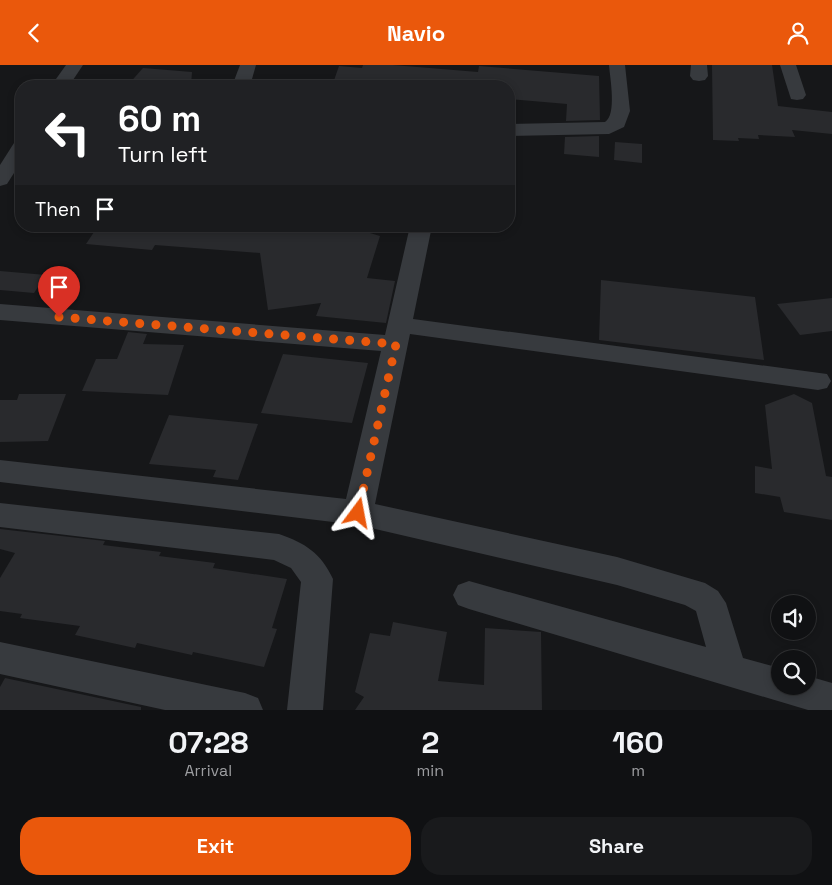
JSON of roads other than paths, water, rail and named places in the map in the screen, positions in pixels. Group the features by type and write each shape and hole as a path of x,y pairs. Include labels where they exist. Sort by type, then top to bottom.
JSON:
{"street":[{"path":"64,80 75,65"},
{"path":"243,80 248,65"},
{"path":"515,129 609,128 617,123 620,111 617,65"},
{"path":"788,65 797,95"},
{"path":"8,177 15,161"},
{"path":"358,513 420,232"},
{"path":"0,312 398,334 818,381"},
{"path":"0,471 358,513 617,571 694,593 707,601 714,613 729,670"},
{"path":"0,515 279,547 302,559 317,579 305,710"},
{"path":"469,595 771,682"},
{"path":"0,658 245,710"},
{"path":"815,695 832,700"}]}
